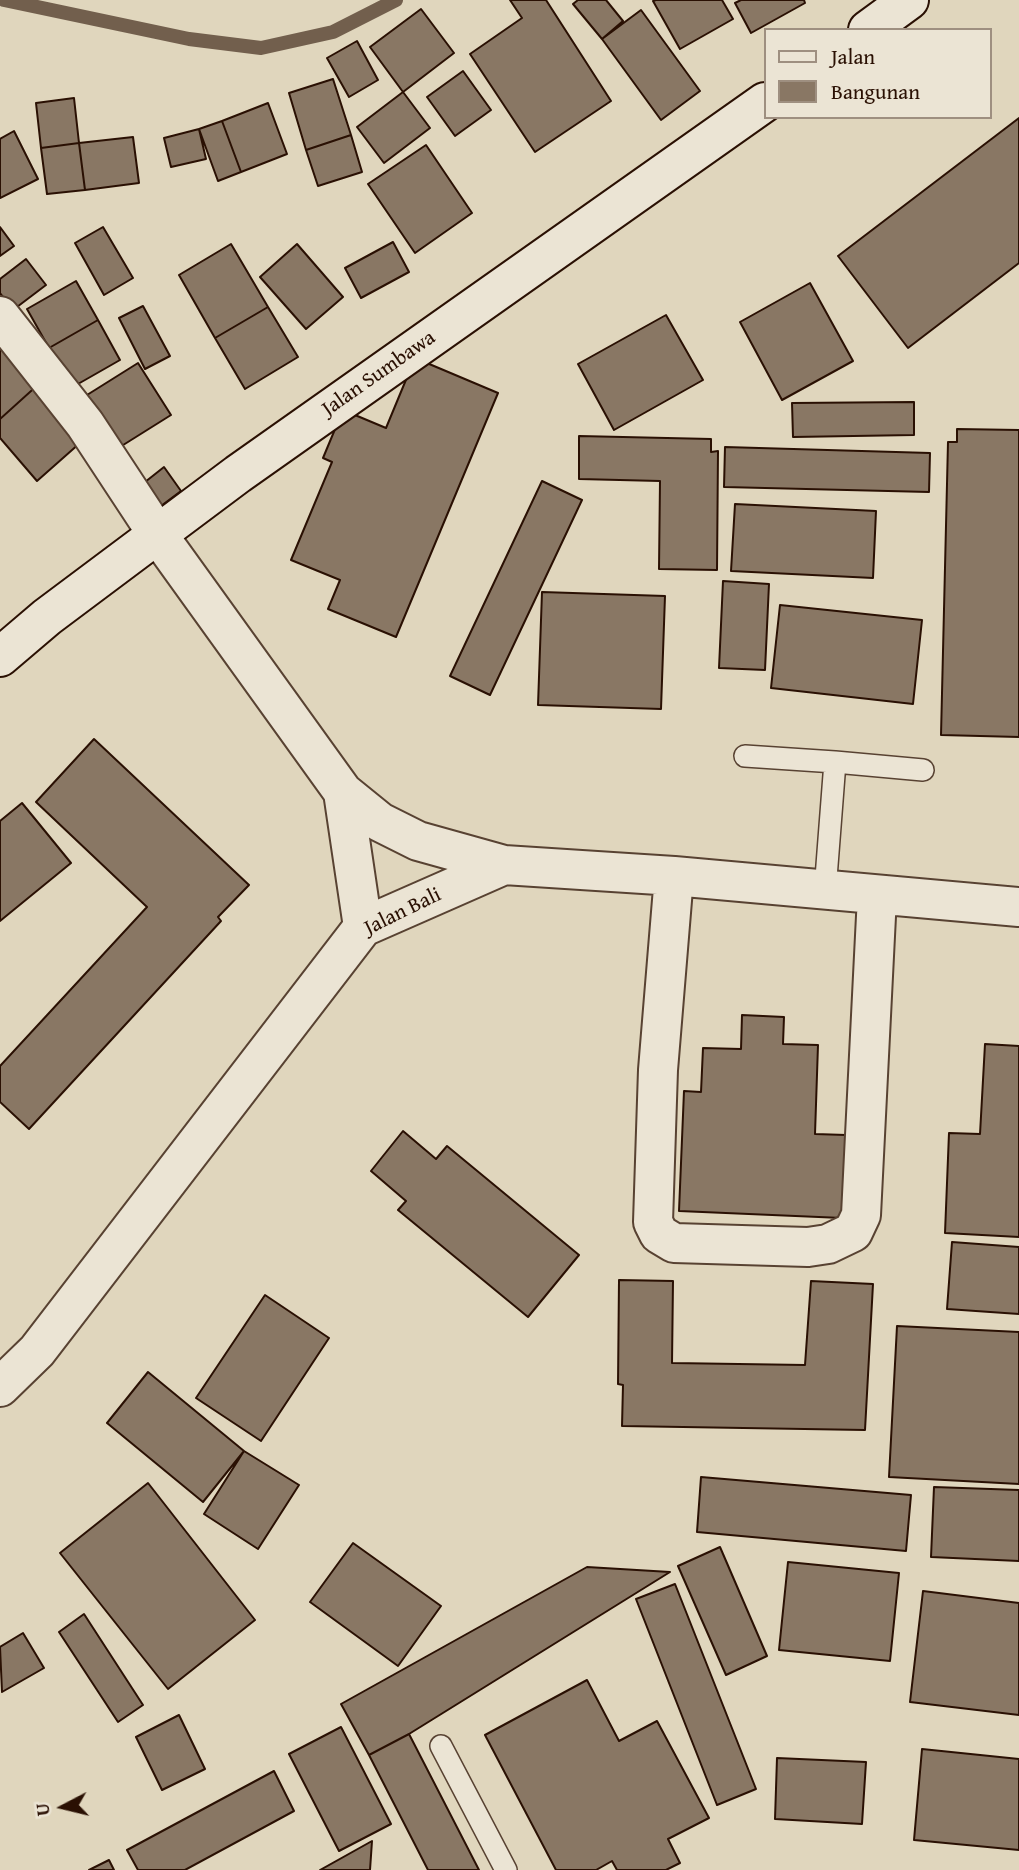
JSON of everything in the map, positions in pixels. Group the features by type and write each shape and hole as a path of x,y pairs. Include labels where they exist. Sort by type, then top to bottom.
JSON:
{"street":[{"path":"871,28 909,0"},
{"name":"Jalan Sumbawa","path":"0,657 47,617 238,474 764,103"},
{"path":"0,316 85,424 158,535 343,792 380,822 418,841 504,865"},
{"path":"343,792 363,927"},
{"name":"Jalan Bali","path":"0,1387 37,1351 363,927 504,865 674,876 1019,907"},
{"path":"674,876 659,1070 653,1222 659,1234 674,1243 808,1247 828,1244 853,1232 861,1215 877,895"}],"lane":[{"path":"745,756 923,770"},
{"path":"825,891 835,762"},
{"path":"441,1746 506,1870"}],"building":[{"path":"510,0 546,0 611,101 535,152 470,54 522,18"},
{"path":"578,0 606,0 623,21 602,39 573,4"},
{"path":"722,0 733,19 680,49 653,1"},
{"path":"741,0 804,0 805,3 751,33 735,3"},
{"path":"421,9 454,53 403,92 370,47"},
{"path":"641,10 700,91 661,120 602,39"},
{"path":"357,41 378,80 349,97 327,58"},
{"path":"463,71 491,110 455,136 427,97"},
{"path":"333,79 351,135 306,150 289,93"},
{"path":"403,92 430,128 384,163 357,127"},
{"path":"74,98 79,143 41,148 36,103"},
{"path":"268,103 287,154 241,172 222,121"},
{"path":"1019,118 1019,263 908,348 838,256"},
{"path":"222,121 241,172 218,181 199,129"},
{"path":"199,129 206,159 171,167 164,138"},
{"path":"14,131 38,179 0,198 0,139"},
{"path":"351,135 362,172 318,186 306,150"},
{"path":"133,137 139,183 85,190 79,143"},
{"path":"79,143 85,190 47,194 41,148"},
{"path":"426,145 472,213 415,253 368,184"},
{"path":"0,227 14,246 0,256"},
{"path":"103,227 133,278 104,295 75,243"},
{"path":"393,242 409,272 361,298 345,268"},
{"path":"231,244 268,307 215,338 179,275"},
{"path":"297,244 343,297 306,329 260,277"},
{"path":"26,259 46,285 13,310 0,293 0,279"},
{"path":"76,281 98,320 49,348 27,309"},
{"path":"810,283 853,361 782,400 740,322"},
{"path":"143,306 170,356 145,369 119,318"},
{"path":"268,307 298,357 245,389 215,338"},
{"path":"666,315 703,380 614,430 578,364"},
{"path":"98,320 120,360 71,388 49,348"},
{"path":"0,335 41,382 0,419"},
{"path":"415,358 498,393 396,637 328,609 340,580 291,560 332,462 323,458 343,410 386,428"},
{"path":"138,363 171,415 112,452 79,400"},
{"path":"41,382 89,435 37,481 0,438 0,419"},
{"path":"914,402 914,435 793,437 792,403"},
{"path":"957,429 1019,430 1019,737 941,735 948,442 957,442"},
{"path":"579,436 711,439 711,452 718,451 717,570 659,569 660,481 579,479"},
{"path":"725,447 930,453 929,492 724,487"},
{"path":"164,467 181,491 157,509 140,486"},
{"path":"542,481 582,500 490,695 450,676"},
{"path":"735,504 876,511 873,578 731,571"},
{"path":"723,581 769,584 765,670 719,668"},
{"path":"542,592 665,596 661,709 538,705"},
{"path":"780,605 922,620 913,704 771,688"},
{"path":"94,739 249,885 218,917 221,921 29,1129 0,1102 0,1066 147,907 36,802"},
{"path":"22,803 71,863 0,921 0,821"},
{"path":"742,1015 784,1017 783,1044 818,1045 815,1134 846,1135 842,1218 679,1211 684,1091 701,1092 703,1048 741,1049"},
{"path":"985,1044 1019,1046 1019,1237 945,1233 949,1133 980,1134"},
{"path":"403,1131 436,1159 447,1146 579,1255 528,1317 398,1210 406,1201 371,1171"},
{"path":"952,1242 1019,1247 1019,1314 947,1309"},
{"path":"619,1280 673,1281 672,1363 805,1365 811,1281 873,1284 865,1430 622,1426 623,1385 618,1384"},
{"path":"265,1295 329,1338 261,1441 196,1398"},
{"path":"897,1326 1019,1332 1019,1484 889,1477"},
{"path":"148,1372 244,1451 203,1502 107,1423"},
{"path":"244,1451 299,1485 258,1549 204,1514"},
{"path":"701,1477 911,1495 906,1551 697,1532"},
{"path":"148,1483 255,1620 168,1689 60,1553"},
{"path":"934,1487 1019,1490 1019,1561 931,1557"},
{"path":"353,1543 441,1606 398,1666 310,1602"},
{"path":"720,1547 767,1656 726,1675 678,1566"},
{"path":"788,1562 899,1573 890,1661 779,1650"},
{"path":"587,1567 670,1572 409,1734 369,1755 341,1704"},
{"path":"675,1584 756,1789 717,1805 636,1599"},
{"path":"923,1591 1019,1603 1019,1715 910,1702"},
{"path":"84,1614 143,1705 118,1722 59,1632"},
{"path":"23,1633 44,1668 2,1692 0,1647"},
{"path":"587,1680 619,1741 657,1721 709,1818 668,1839 680,1863 666,1870 617,1870 612,1861 596,1870 556,1870 485,1735"},
{"path":"179,1715 205,1769 162,1790 136,1737"},
{"path":"341,1727 391,1824 339,1851 289,1754"},
{"path":"409,1734 479,1870 428,1870 369,1755"},
{"path":"922,1749 1019,1759 1019,1850 914,1840"},
{"path":"777,1758 866,1762 862,1824 775,1819"},
{"path":"274,1771 294,1811 185,1870 138,1870 127,1850"},
{"path":"372,1841 370,1870 320,1870"},
{"path":"109,1860 114,1870 89,1870"}],"waterway":[{"path":"4,0 189,39 261,48 333,32 396,0"}]}
